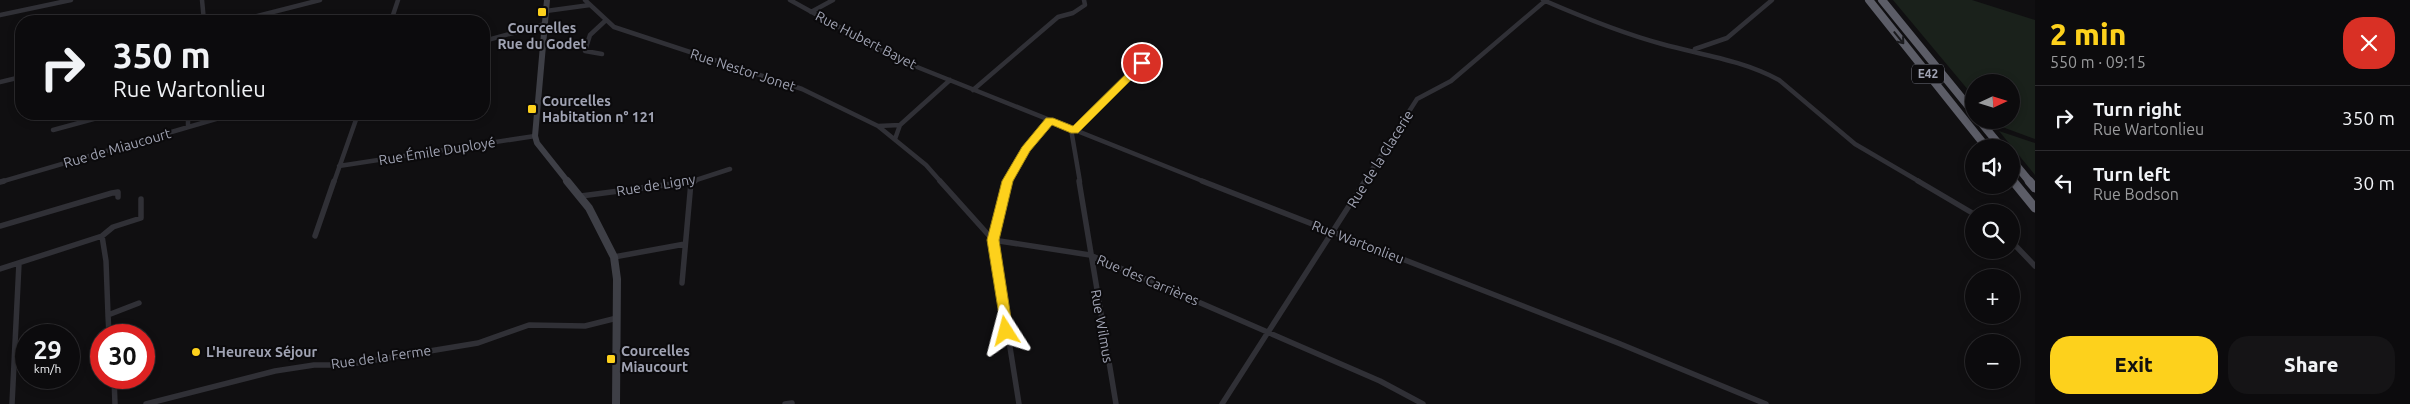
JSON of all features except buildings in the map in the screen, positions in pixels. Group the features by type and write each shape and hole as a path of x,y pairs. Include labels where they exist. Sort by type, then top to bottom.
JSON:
{"highway":[{"name":"E42","path":"1869,0 1980,139"},
{"name":"E42","path":"1882,0 1965,102"},
{"path":"1986,129 1995,139"},
{"path":"2020,170 2035,188"},
{"path":"2020,189 2035,208"}],"main road":[{"path":"547,0 535,136 537,143 581,196 601,228 614,257 617,279 616,404"}],"street":[{"path":"0,15 71,0"},
{"path":"202,0 203,15"},
{"path":"261,15 320,0"},
{"path":"393,15 398,0"},
{"name":"Rue Nestor Jonet","path":"585,0 614,27 802,89 878,126 896,139"},
{"name":"Rue Hubert Bayet","path":"790,0 897,59 950,80"},
{"name":"Rue Hubert Bayet","path":"811,12 833,0"},
{"path":"973,90 1058,18 1081,10 1085,5 1084,0"},
{"path":"1544,0 1632,36 1746,63 1766,72 1779,80 1854,144 1965,209"},
{"name":"Rue de la Glacerie","path":"1222,404 1417,99 1451,81 1544,0"},
{"path":"1695,50 1727,38 1772,0"},
{"path":"546,11 590,5"},
{"path":"602,54 585,51 590,35 606,21"},
{"path":"490,39 544,24"},
{"path":"1073,130 1153,52"},
{"path":"0,82 15,78"},
{"path":"950,80 900,124 896,139 926,165 993,240"},
{"name":"Rue Wartonlieu","path":"950,80 1333,233 1609,340 1766,404"},
{"path":"53,130 87,120"},
{"path":"188,120 188,127"},
{"name":"Rue de Miaucourt","path":"0,182 209,120"},
{"path":"315,236 356,120"},
{"path":"1019,404 994,257 993,240 1007,181 1026,150 1050,121"},
{"path":"878,126 900,124"},
{"name":"Rue Wilmus","path":"1073,130 1090,255 1116,404"},
{"name":"Rue Émile Duployé","path":"340,166 535,136"},
{"name":"Rue de Ligny","path":"581,196 691,182 730,169"},
{"path":"682,283 691,182"},
{"path":"0,226 112,193 118,192 118,197"},
{"path":"0,269 102,236 112,227 141,218 141,199"},
{"path":"102,236 106,261 108,324"},
{"name":"Rue des Carrières","path":"993,240 1090,255 1380,381 1423,404"},
{"path":"614,257 685,244"},
{"path":"2020,250 2035,266"},
{"path":"12,404 19,263"},
{"path":"108,315 139,303"},
{"name":"Rue de la Ferme","path":"146,404 275,371 314,365 345,365 478,343 529,325 585,326 617,318"},
{"path":"114,389 115,404"},
{"path":"785,404 792,404"}],"shaded area":[{"path":"1893,0 1972,0 2035,20 2035,139 2008,129 2020,129 2020,74 1965,74 1965,86"},
{"path":"1999,131 2035,143 2035,175 2020,157 2020,139 2006,139"}],"place":[{"name":"Courcelles Rue du Godet","path":"542,12"},
{"name":"Courcelles Habitation n° 121","path":"532,109"},
{"name":"L'Heureux Séjour","path":"196,352"},
{"name":"Courcelles Miaucourt","path":"611,359"}],"route":[{"path":"1006,331 993,240 1007,181 1026,150 1050,121 1075,130 1142,63"}]}
